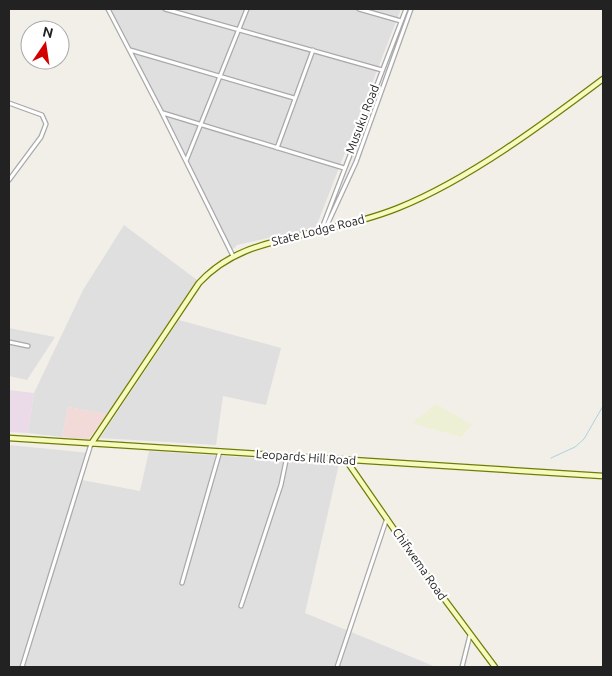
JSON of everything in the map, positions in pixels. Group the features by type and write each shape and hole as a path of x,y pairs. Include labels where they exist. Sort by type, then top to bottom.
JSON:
{"street":[{"path":"108,9 233,256"},
{"path":"165,9 382,70"},
{"path":"186,161 222,77 247,9"},
{"path":"359,9 401,21"},
{"name":"Musuku Road","path":"320,231 406,9"},
{"path":"320,231 328,223 353,170 411,9"},
{"path":"129,50 294,98"},
{"path":"277,148 313,50"},
{"name":"State Lodge Road","path":"91,444 199,283 220,263 270,242 320,231 398,208 456,180 603,79"},
{"path":"9,103 42,115 46,124 41,136 9,180"},
{"path":"162,113 344,168"},
{"path":"9,342 28,346"},
{"name":"Leopards Hill Road","path":"9,438 603,476"},
{"path":"22,667 91,444"},
{"path":"182,583 220,451"},
{"path":"241,606 281,485 287,456"},
{"name":"Chifwema Road","path":"346,460 495,667"},
{"path":"337,667 387,517"},
{"path":"462,667 470,634"}],"shaded area":[{"path":"110,9 401,9 316,227 237,245 232,250"},
{"path":"124,225 197,280 107,414 68,407 62,437 28,433 34,393 83,290"},
{"path":"179,320 281,348 266,405 223,396 216,445 100,438"},
{"path":"9,328 55,337 27,380 9,376"},
{"path":"9,390 34,393 28,433 9,432"},
{"path":"68,407 107,414 88,440 62,437"},
{"path":"9,445 90,453 82,480 140,491 149,451 339,464 305,613 436,667 9,667"}],"green space":[{"path":"436,404 472,425 461,437 412,423"}],"waterway":[{"path":"551,458 575,447 584,439 603,406"}]}
